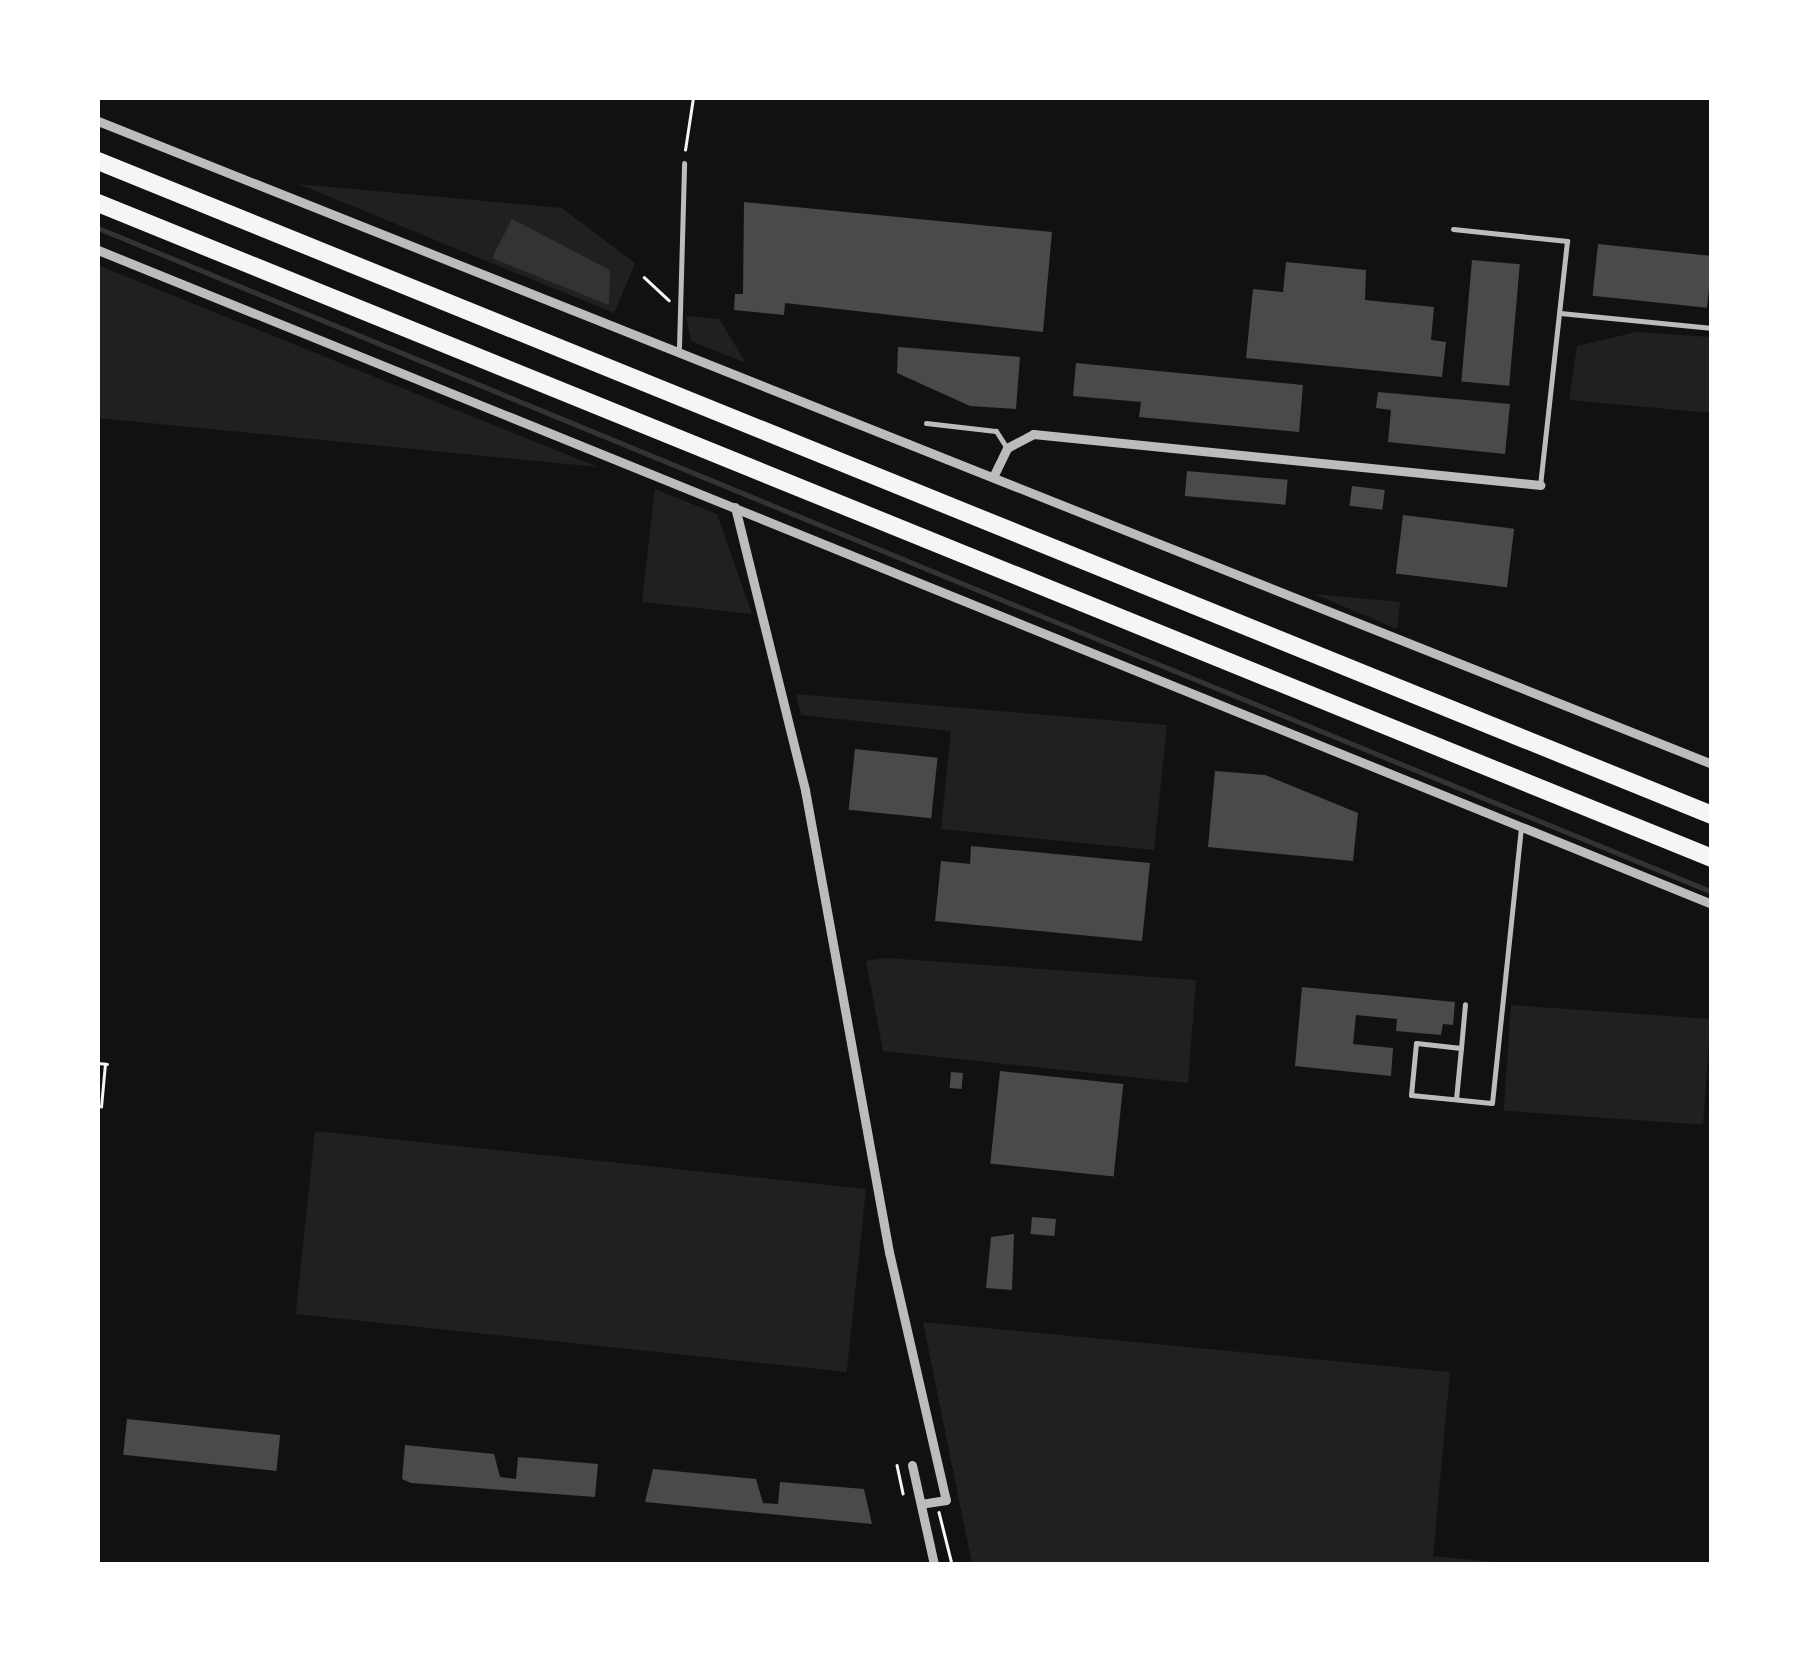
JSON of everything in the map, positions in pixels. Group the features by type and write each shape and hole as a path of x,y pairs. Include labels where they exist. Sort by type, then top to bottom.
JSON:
{"highway":[{"path":"98,161 1712,815"},
{"path":"98,204 1712,858"}],"street":[{"path":"98,121 678,348 1712,764"},
{"path":"98,250 1712,904"},
{"path":"992,477 1007,448 1033,434 1540,485"},
{"path":"735,507 805,790 889,1252 946,1500 921,1504"},
{"path":"912,1465 934,1564"}],"lane":[{"path":"678,348 684,163"},
{"path":"1453,229 1567,242 1540,485"},
{"path":"1560,313 1712,328"},
{"path":"926,423 996,431 1007,448"},
{"path":"1461,1048 1416,1043 1411,1095 1492,1102 1521,829"},
{"path":"1456,1099 1465,1004"}],"path":[{"path":"684,163 693,98"},
{"path":"644,277 678,307"},
{"path":"98,1063 106,1064 101,1107"},
{"path":"937,1502 952,1564"}],"shaded area":[{"path":"298,184 562,208 635,263 614,313"},
{"path":"512,219 610,270 609,305 492,258"},
{"path":"98,265 226,317 598,467 98,418"},
{"path":"686,316 719,319 746,363 691,341"},
{"path":"1636,332 1711,337 1711,413 1569,400 1577,346"},
{"path":"655,489 717,514 752,614 642,602"},
{"path":"1314,594 1400,602 1397,629"},
{"path":"796,694 1167,725 1154,850 941,829 951,731 801,715"},
{"path":"886,958 1196,980 1188,1083 883,1051 866,961"},
{"path":"1511,1005 1711,1019 1703,1125 1504,1111"},
{"path":"315,1131 866,1189 847,1372 296,1314"},
{"path":"923,1322 1450,1372 1433,1556 1514,1564 972,1564"}],"building":[{"path":"744,202 1052,232 1043,332 785,303 784,315 734,310 735,294 743,294"},
{"path":"1598,244 1712,256 1707,308 1593,296"},
{"path":"1472,260 1520,264 1509,386 1461,382"},
{"path":"1286,262 1366,270 1365,300 1434,307 1431,340 1446,342 1442,377 1246,358 1253,289 1283,292"},
{"path":"898,347 1020,357 1016,409 970,406 897,373"},
{"path":"1076,363 1303,385 1299,432 1139,417 1141,402 1073,396"},
{"path":"1378,392 1510,404 1505,454 1388,442 1391,410 1376,408"},
{"path":"1187,471 1288,480 1285,505 1185,496"},
{"path":"1352,486 1385,490 1382,510 1350,506"},
{"path":"1403,515 1514,529 1507,587 1396,574"},
{"path":"855,749 938,758 931,818 849,810"},
{"path":"1215,771 1265,775 1358,813 1353,861 1208,847"},
{"path":"971,846 1150,863 1142,941 935,921 941,861 970,864"},
{"path":"1302,987 1455,1002 1453,1025 1443,1024 1441,1035 1396,1031 1397,1019 1356,1015 1353,1044 1393,1048 1391,1076 1295,1066"},
{"path":"1000,1071 1123,1084 1114,1176 990,1163"},
{"path":"951,1072 963,1073 962,1089 950,1088"},
{"path":"1032,1217 1056,1219 1054,1236 1031,1234"},
{"path":"1014,1234 1012,1290 986,1288 991,1237"},
{"path":"127,1419 280,1435 276,1471 123,1455"},
{"path":"405,1445 494,1454 500,1477 516,1479 518,1457 598,1464 595,1497 411,1483 402,1479"},
{"path":"653,1469 756,1479 763,1503 778,1504 780,1482 864,1489 872,1524 645,1502"}],"waterway":[{"path":"98,228 1712,892"}]}
